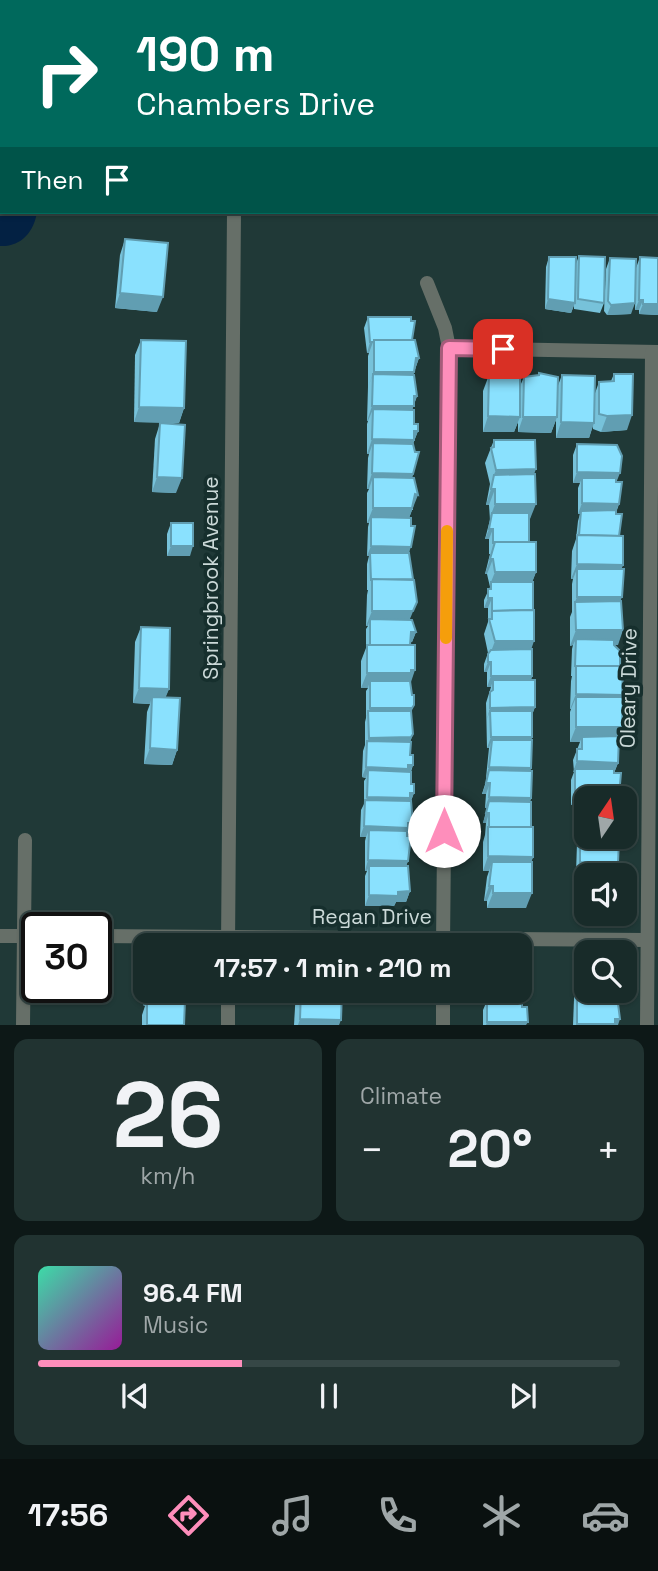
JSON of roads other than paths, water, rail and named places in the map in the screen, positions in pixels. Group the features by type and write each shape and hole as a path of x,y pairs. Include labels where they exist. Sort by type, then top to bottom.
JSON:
{"street":[{"name":"Springbrook Avenue","path":"228,933 234,214"},
{"path":"427,283 445,328 449,348 443,933"},
{"path":"449,348 655,352"},
{"name":"Oleary Drive","path":"647,1025 655,352"},
{"path":"25,840 30,912"},
{"path":"0,936 21,936"},
{"name":"Regan Drive","path":"112,937 133,937"},
{"name":"Regan Drive","path":"532,941 647,940"},
{"path":"23,1025 25,1003"},
{"path":"228,1003 228,1025"},
{"path":"443,1003 443,1025"}],"water":[{"path":"0,214 36,214 33,226 25,237 14,244 0,246"}]}
